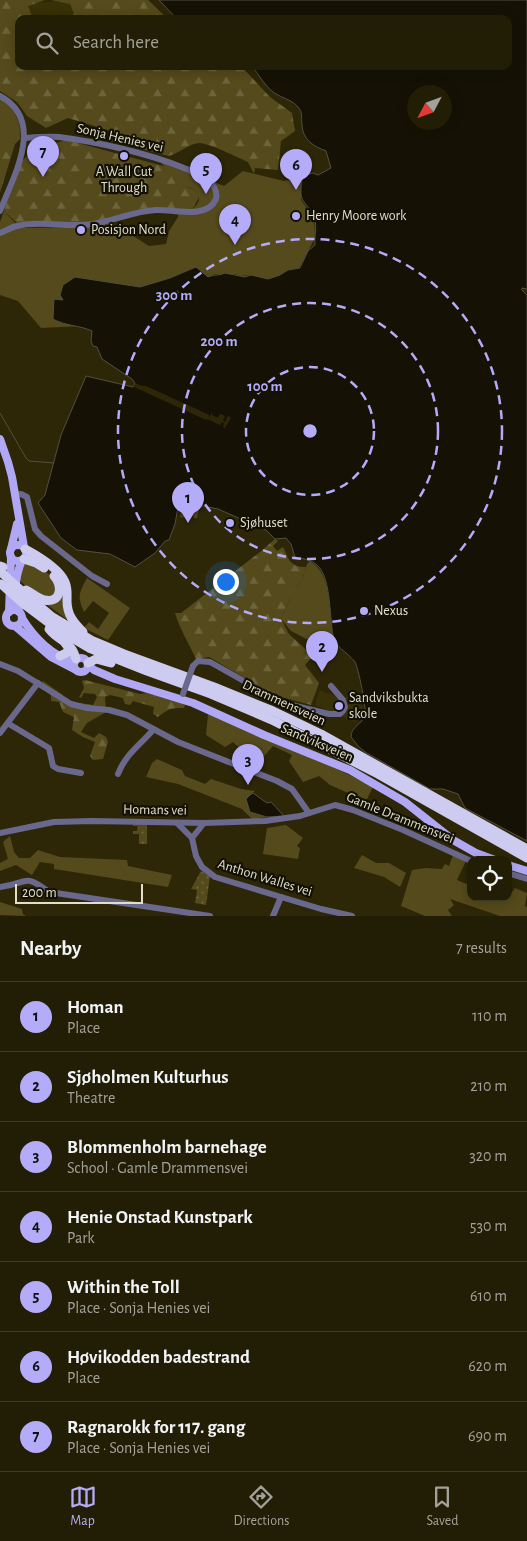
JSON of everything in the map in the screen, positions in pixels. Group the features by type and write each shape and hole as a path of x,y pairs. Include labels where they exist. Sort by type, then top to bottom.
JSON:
{"highway":[{"path":"25,548 63,577 67,587 67,604 71,618 93,641"},
{"path":"1,574 24,591 45,600 54,598 60,590 60,584 53,575 36,563 23,560"},
{"name":"Drammensveien","path":"1,574 22,612 42,619 89,648 211,694 297,732 378,774 527,858"},
{"name":"Drammensveien","path":"24,591 51,616 93,641 214,687 321,734 527,849"},
{"path":"42,619 53,633 73,648 75,660"},
{"path":"60,656 68,652 65,642"},
{"path":"83,667 93,660 100,659 134,672 147,671"}],"main road":[{"path":"0,439 8,462 26,554 17,572 15,587 22,612 37,638 66,659 75,660 82,658 83,667 74,666 75,660"},
{"path":"17,510 17,529 10,553 5,614 8,624 20,623 22,612"},
{"path":"11,548 16,545 25,548"},
{"path":"11,557 15,561 23,560"},
{"path":"5,614 14,610 22,612"},
{"name":"Sandviksveien","path":"8,624 51,657 94,670 115,679 182,696 350,770 405,802 453,840 484,856"},
{"path":"512,866 527,872"}],"street":[{"path":"0,96 10,102 21,116 25,127 25,138 20,161 0,211"},
{"name":"Sonja Henies vei","path":"0,233 19,225 82,226 156,210 195,212 209,206 215,200 215,188 206,177 152,156 61,138 25,138"},
{"path":"15,495 21,494 27,497 35,529 41,536 92,576 107,584"},
{"path":"182,696 193,666 198,661 210,662 283,703 329,714 340,714 345,707 343,700 331,686"},
{"path":"0,664 18,671 70,704 109,710 126,715 178,742 287,786 292,789 309,813"},
{"path":"0,734 38,683"},
{"path":"9,724 49,748 53,766 58,769 81,773"},
{"path":"118,774 128,755 153,730"},
{"name":"Gamle Drammensvei","path":"309,813 332,806 341,807 403,830 467,859"},
{"name":"Homans vei","path":"0,833 54,822 204,823 265,821 309,813"},
{"path":"176,823 192,838 204,823"},
{"name":"Anthon Walles vei","path":"192,838 199,862 208,873 281,897 352,916"},
{"path":"512,874 527,879"},
{"path":"0,887 11,886 28,880 36,882 49,892 210,916"},
{"path":"273,916 281,897"}],"shaded area":[{"path":"69,0 75,15 20,15 29,3"},
{"path":"159,0 527,0 527,289 522,288 522,290 527,295 527,841 465,808 458,794 443,789 430,789 365,752 358,746 351,737 351,733 364,718 365,712 362,688 355,662 334,640 328,589 322,571 312,562 295,557 291,544 286,538 275,539 266,530 218,509 179,501 175,524 169,540 165,541 155,553 135,567 110,554 77,550 61,538 38,503 45,495 61,435 86,376 133,387 135,383 102,359 97,347 93,346 91,341 92,331 53,319 54,299 63,300 60,295 63,285 75,277 140,287 170,278 196,267 208,277 225,273 245,277 251,275 268,279 288,270 300,268 308,251 315,245 315,221 301,193 303,176 313,173 318,175 331,168 326,151 313,145 304,135 300,109 291,101 270,89 255,70 512,70 512,15 173,15"},
{"name":"Sandviksbukta skole","path":"320,690 345,700 349,694 362,707 362,715 355,722 315,705"},
{"path":"253,793 267,803 271,802 284,816 267,817 250,812 246,799"}],"green space":[{"path":"0,0 45,0 28,6 31,15 15,15 15,70 245,70 270,97 292,113 295,131 281,141 278,170 255,168 254,174 248,162 203,143 191,145 169,156 109,141 111,131 68,118 46,128 27,116 17,102 0,91"},
{"path":"51,0 148,0 164,15 72,15 74,14 70,4"},
{"path":"0,98 10,107 18,121 20,139 15,144 0,141"},
{"path":"0,140 15,144 0,193"},
{"path":"67,140 163,166 177,181 200,195 194,207 188,211 156,209 87,225 18,224 4,211 21,162 36,150"},
{"path":"161,161 224,186 243,171 284,181 303,176 301,200 314,218 315,238 299,268 288,270 268,279 235,274 215,274 208,277 196,267 170,278 140,287 75,277 63,285 60,295 64,300 58,300 78,325 82,326 41,328 18,301 0,295 0,222 4,211 20,228 85,227 113,223 149,246 166,244 169,231 178,217 177,209 192,209 197,205 199,196 194,189 180,185 172,180"},
{"path":"182,505 199,509 197,518 187,514 184,518 180,517"},
{"path":"275,539 278,541 273,546 277,551 283,547 293,564 306,567 302,580 292,594 281,619 289,634 313,656 305,665 319,683 311,705 274,695 209,657 196,659 175,613 181,613"},
{"path":"310,561 318,567 323,576 329,597 334,640 320,646 291,631 281,619"},
{"path":"26,563 43,570 51,576 56,585 57,592 48,598 27,587 18,579 23,565"},
{"path":"87,578 130,608 108,640 84,628 89,622 98,629 109,613 93,601 84,612 80,602 80,595"},
{"path":"63,590 69,621 46,604"},
{"path":"85,680 140,694 146,693 185,705 184,708 175,708 158,717 153,714 154,707 133,701 130,705 125,704 123,698 110,695 105,697 106,712 87,723 81,732 94,738 99,733 106,737 108,742 103,759 93,760 90,756 95,742 72,730 74,717 63,712 59,702 51,701 51,695 40,683 43,681 63,695 65,701 93,705 97,697 95,694 84,693 81,698 79,697 84,688 82,681"},
{"path":"208,714 312,758 373,787 366,801 330,785 319,776 303,782 289,761 292,755 273,746 257,764 233,742 225,747 206,735"},
{"path":"157,759 182,770 185,776 205,784 211,779 241,789 255,791 250,795 250,812 267,817 253,820 242,809 178,784 146,777 152,763"},
{"path":"133,823 147,825 147,844 139,844 139,834 133,834 133,831 137,831 138,826 133,826"},
{"path":"286,825 303,838 297,846 300,848 298,859 263,854 267,828"},
{"path":"10,836 14,852 19,858 30,858 38,850 60,857 127,860 128,866 172,875 168,887 54,869 54,864 40,862 32,875 16,865 0,871 0,863 8,859 3,842"},
{"path":"362,855 376,863 389,863 406,873 400,887 384,877 354,868"},
{"path":"453,855 466,861 457,880 467,884 467,901 512,901 512,892 515,888 527,893 525,906 527,907 527,916 500,916 450,899 454,905 448,910 452,916 425,916 401,906 412,870 426,868 442,869 445,864 449,866"},
{"path":"201,871 210,876 206,905 195,903 197,890 191,889"},
{"path":"0,902 22,909 23,914 26,916 0,915"}],"pier":[{"path":"135,383 146,386 205,413 209,415 209,418 212,412 212,415 218,418 220,414 225,416 223,420 225,422 228,416 231,418 225,428 222,422 220,425 206,420 134,387"}],"waterway":[{"path":"0,413 29,461 54,463"}],"place":[{"name":"A Wall Cut Through","path":"124,156"},
{"name":"Ragnarokk for 117. gang","path":"43,177"},
{"name":"Høvikodden badestrand","path":"296,190"},
{"name":"Within the Toll","path":"206,194"},
{"name":"Henry Moore work","path":"296,216"},
{"name":"Posisjon Nord","path":"81,230"},
{"name":"Henie Onstad Kunstpark","path":"235,245"},
{"name":"Homan","path":"188,523"},
{"name":"Sjøhuset","path":"230,523"},
{"name":"Nexus","path":"364,611"},
{"name":"Sjøholmen Kulturhus","path":"322,672"},
{"name":"Sandviksbukta skole","path":"339,706"},
{"name":"Blommenholm barnehage","path":"248,785"}]}
